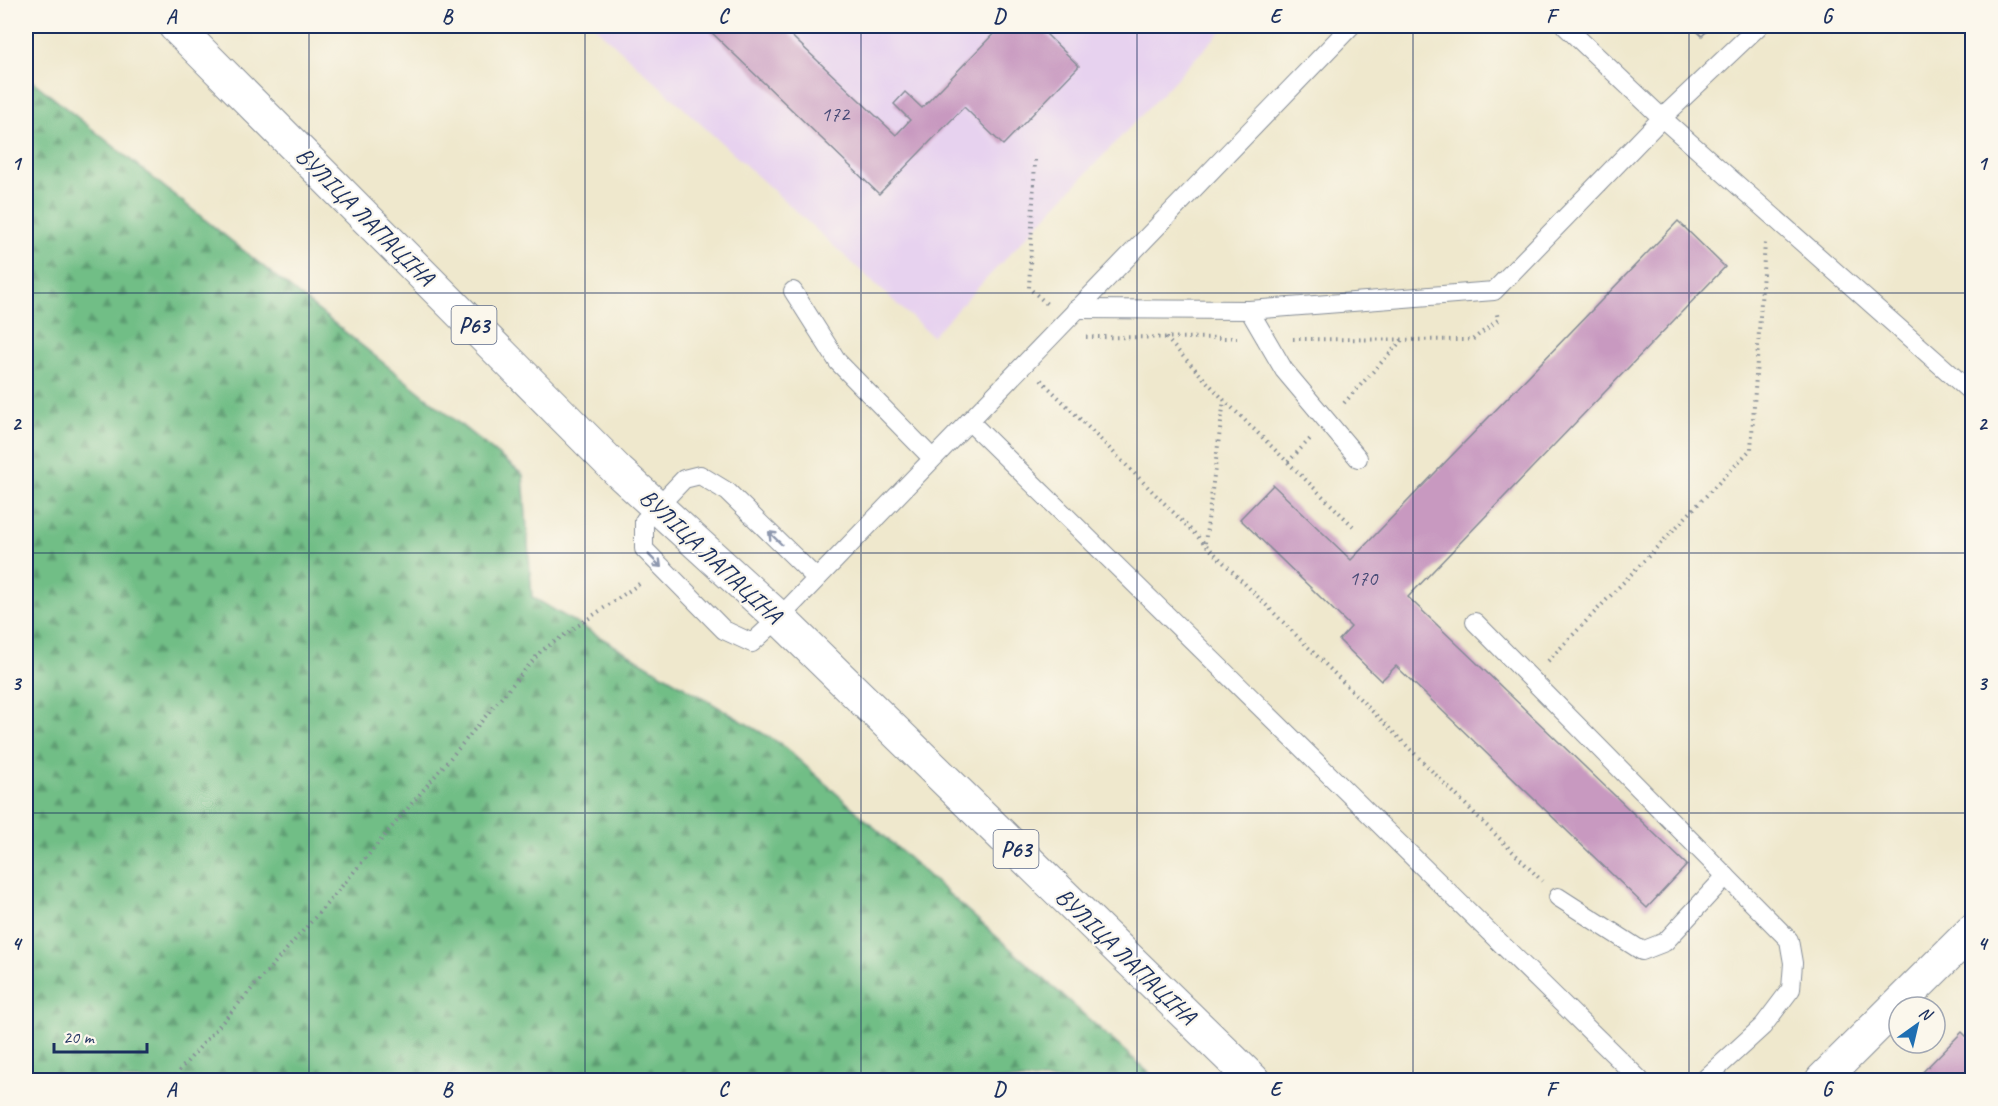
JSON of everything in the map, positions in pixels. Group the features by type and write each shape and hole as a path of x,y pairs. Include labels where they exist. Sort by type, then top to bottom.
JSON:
{"main road":[{"name":"ВУЛІЦА ЛАПАЦІНА","path":"175,26 619,472 778,618 1253,1080"},
{"path":"1822,1080 1972,931"}],"lane":[{"path":"816,578 728,492 700,476 684,479 645,521 644,549 724,630 752,643 778,618 1351,26"},
{"path":"1564,26 1662,118 1972,393"},
{"path":"1070,315 1249,310 1494,291 1662,118 1759,26"},
{"path":"793,291 838,362 932,458"},
{"path":"1249,310 1284,370 1358,458"},
{"path":"969,421 1640,1080"},
{"path":"1475,622 1789,940 1793,963 1791,989 1762,1026 1704,1080"},
{"path":"1558,897 1642,951 1665,942 1726,876"}],"path":[{"path":"1035,160 1029,288 1070,315"},
{"path":"1531,679 1750,449 1767,211"},
{"path":"1166,338 1224,400 1353,526"},
{"path":"1038,377 1558,897"},
{"path":"1205,543 1224,400"},
{"path":"171,1080 333,897 541,651 663,568"}],"shaded area":[{"path":"594,26 1226,26 932,336"}],"green space":[{"path":"26,76 523,475 532,597 781,744 1157,1080 26,1080"}],"building":[{"path":"705,26 781,26 896,135 910,120 894,104 905,92 922,108 1001,26 1043,26 1040,28 1079,66 1003,145 964,107 879,194"},
{"path":"1691,26 1712,26 1702,36"},
{"path":"1678,221 1725,267 1408,597 1687,865 1647,908 1396,666 1381,681 1339,640 1351,627 1240,519 1273,485 1351,560"},
{"path":"1962,1032 1972,1042 1972,1080 1915,1080 1939,1055 1947,1055 1947,1047"}]}
